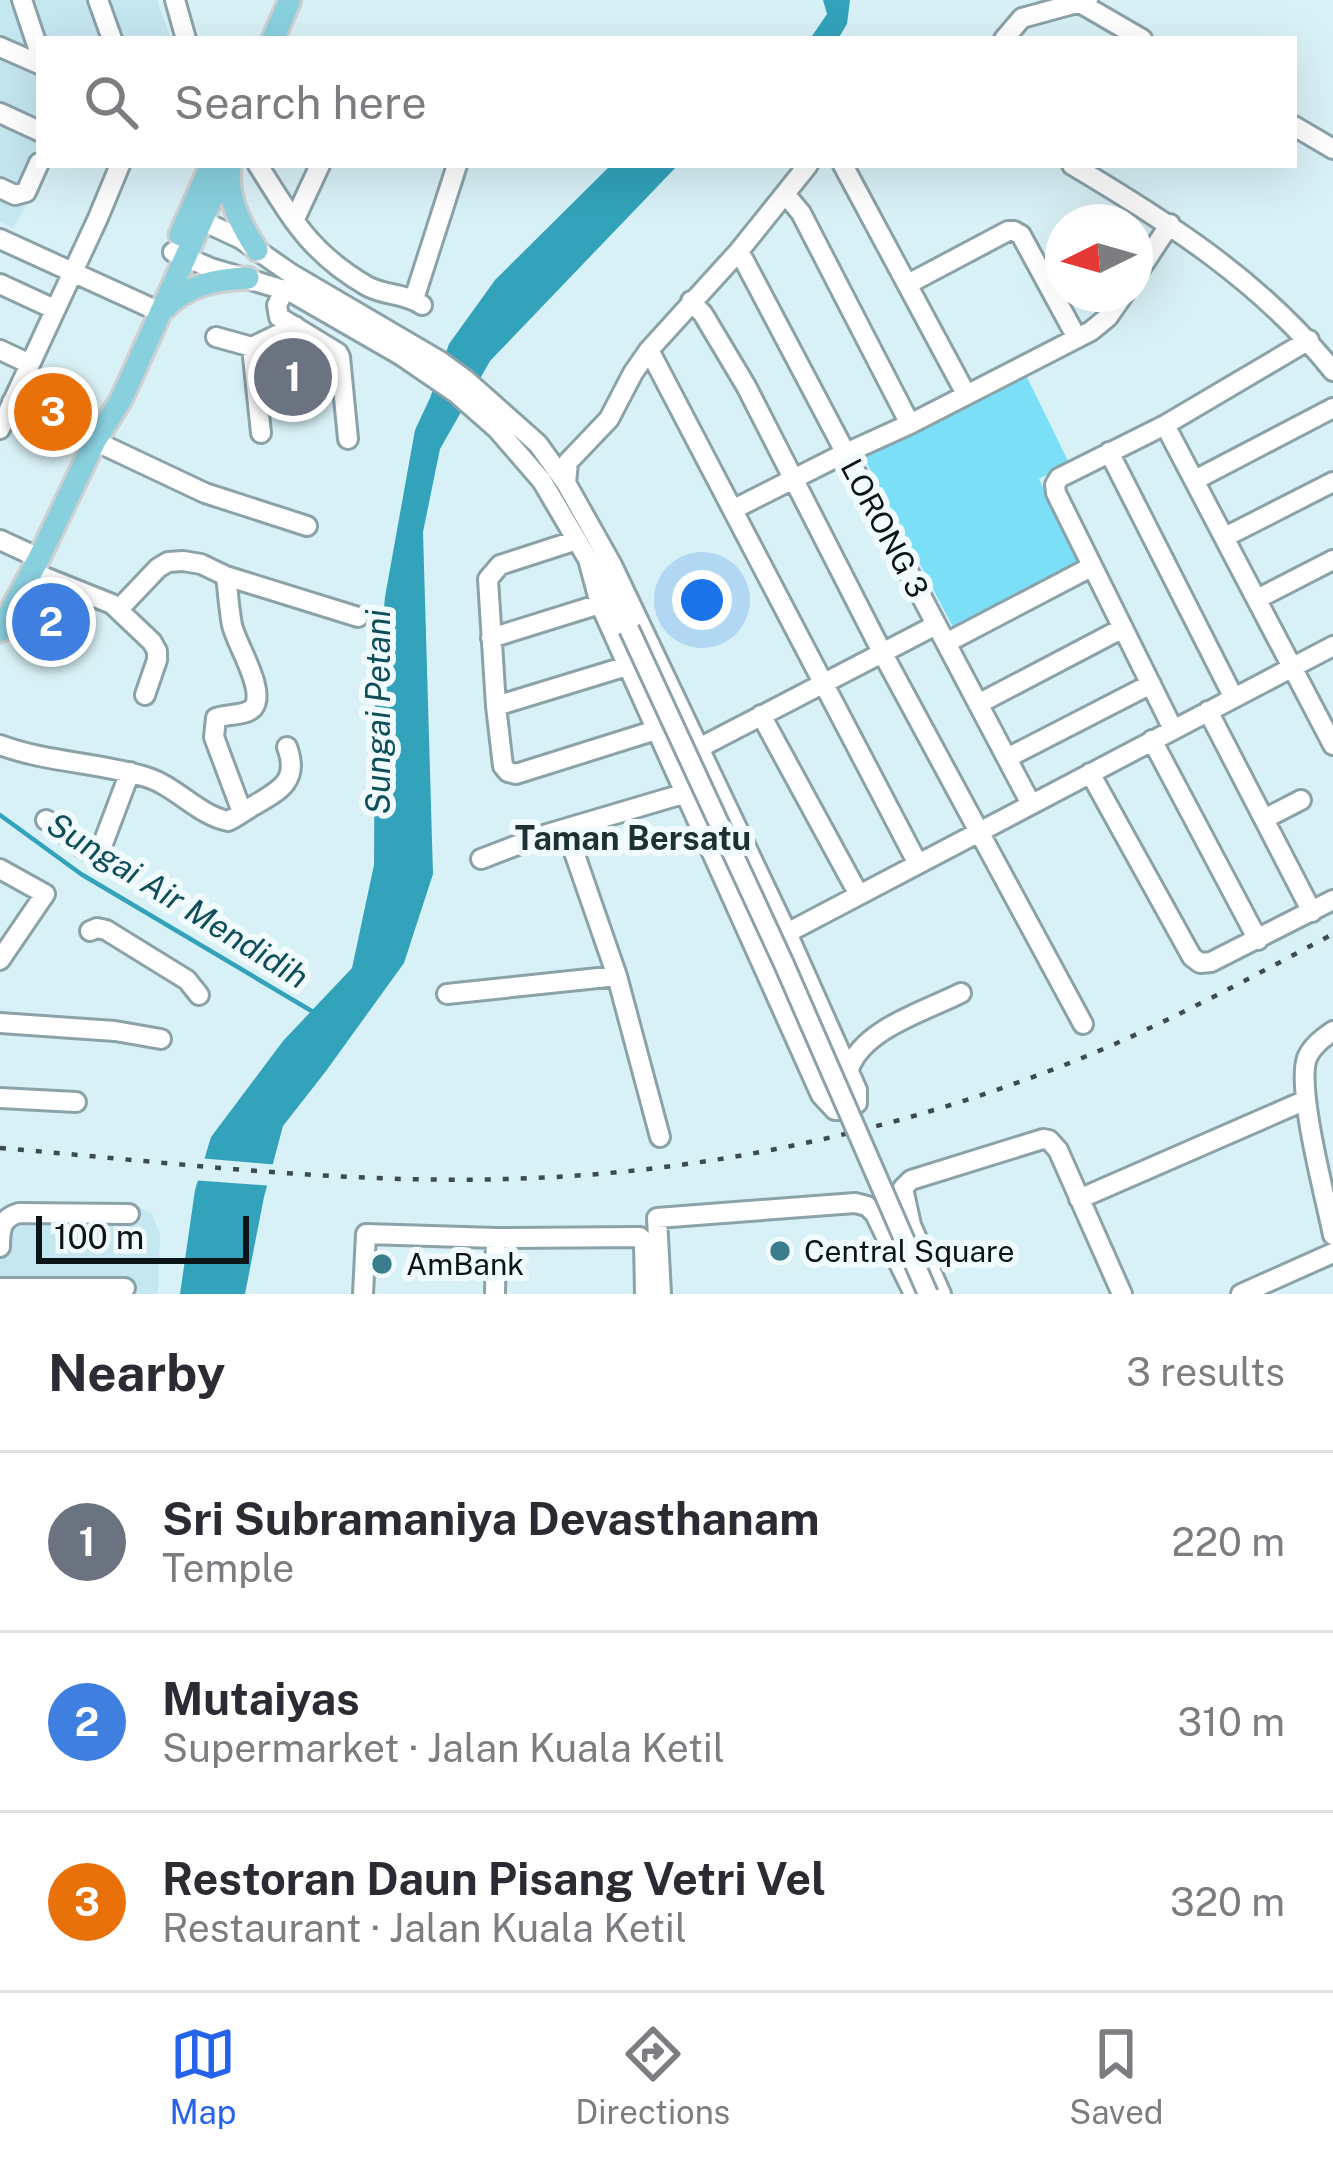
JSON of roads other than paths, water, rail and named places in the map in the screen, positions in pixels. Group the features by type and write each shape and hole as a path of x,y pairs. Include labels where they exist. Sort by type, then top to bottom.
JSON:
{"main road":[{"path":"274,36 290,0"},
{"path":"196,218 210,168"},
{"path":"0,631 95,441 110,392 196,218 227,168"},
{"path":"229,168 232,200 256,250"},
{"path":"154,309 199,285 248,278"}],"street":[{"path":"22,0 36,42"},
{"path":"98,0 111,36"},
{"path":"1006,36 1031,14 1084,2 1137,36"},
{"path":"177,4 185,36"},
{"path":"177,4 195,36"},
{"path":"0,47 36,63"},
{"path":"0,113 36,129"},
{"path":"1297,128 1333,149"},
{"path":"0,188 15,195 26,192 37,168"},
{"path":"0,429 98,218 116,168"},
{"path":"260,168 311,245 369,288 418,302 456,168"},
{"path":"294,221 319,168"},
{"path":"567,472 609,419 649,350 806,168"},
{"path":"845,168 966,394"},
{"path":"1077,168 1170,224 1233,272 1309,340 1333,371"},
{"path":"786,195 801,213 910,424"},
{"path":"196,218 256,250 538,444 567,472 849,1069 857,1103 848,1110 835,1110 821,1095 600,604 588,559"},
{"path":"1153,250 1170,224"},
{"path":"908,284 1014,231 1021,235 1077,338"},
{"path":"218,271 216,249 232,235"},
{"path":"0,239 154,309"},
{"name":"LORONG 3","path":"739,251 1031,804"},
{"path":"179,255 337,309"},
{"path":"0,284 54,310"},
{"path":"285,289 276,311 279,317 340,357 349,439"},
{"path":"692,301 746,386 883,654 1083,1024"},
{"path":"734,509 1091,331 1111,312"},
{"path":"216,337 252,347 295,326"},
{"path":"1173,729 1055,485 1059,478 1166,425 1309,340"},
{"path":"252,347 261,433"},
{"path":"0,350 30,364"},
{"path":"649,350 919,864"},
{"path":"12,402 205,493 307,526"},
{"path":"1195,480 1333,408"},
{"path":"502,422 629,629 784,964 928,1294"},
{"path":"1166,425 1333,745"},
{"path":"1109,452 1234,698"},
{"path":"1225,537 1333,482"},
{"path":"0,540 35,565 119,609 152,642 157,660 146,695"},
{"path":"577,540 500,565 488,579 503,766 515,774 656,730"},
{"path":"1257,599 1333,560"},
{"path":"119,609 168,562 201,564 358,617"},
{"path":"612,565 629,629"},
{"path":"700,748 883,654 941,634 1091,567"},
{"path":"226,576 233,629 257,696 247,712 216,718 214,737 242,812"},
{"path":"491,638 600,604"},
{"path":"978,704 1123,628"},
{"path":"787,933 1333,646"},
{"path":"496,706 627,666"},
{"path":"1007,758 1151,684"},
{"path":"1208,711 1312,912"},
{"path":"761,715 859,895"},
{"path":"1152,740 1258,940"},
{"path":"0,745 45,759 130,772 165,785 223,821 233,820 287,781 292,760 287,747"},
{"path":"46,820 65,830 77,848 99,854 130,772"},
{"path":"1090,773 1192,957 1200,963 1258,940 1333,900"},
{"path":"481,859 686,793"},
{"path":"1264,819 1301,800"},
{"path":"566,829 616,976 660,1137"},
{"path":"0,960 45,894 1,871"},
{"path":"90,931 106,930 187,980 199,994"},
{"path":"447,994 616,976"},
{"path":"849,1069 857,1051 871,1037 962,994"},
{"path":"0,1023 161,1039"},
{"path":"832,1031 871,1037"},
{"path":"1333,1031 1315,1045 1304,1076 1333,1235"},
{"path":"0,1098 76,1102"},
{"path":"1079,1199 1306,1100"},
{"path":"941,1294 911,1225 903,1188 911,1180 1036,1140 1053,1144 1122,1294"},
{"path":"661,1294 657,1218 855,1203 875,1214 914,1294"},
{"path":"0,1247 3,1223 19,1213 129,1214"},
{"path":"363,1294 366,1234 640,1237 644,1241 645,1294"},
{"path":"495,1294 496,1238"},
{"path":"1241,1294 1333,1253"},
{"path":"0,1288 125,1288"}],"water":[{"path":"823,0 850,0 847,24 840,36 812,36 827,14"},
{"name":"Sungai Petani","path":"608,168 675,168 490,361 440,449 423,532 433,874 404,963 283,1126 245,1294 180,1294 195,1190 211,1137 283,1041 352,968 374,865 375,705 385,597 415,430 449,344 495,280"}],"waterway":[{"name":"Sungai Air Mendidih","path":"0,815 81,874 315,1013"}],"railway":[{"path":"0,1148 253,1171 444,1180 579,1175 723,1159 936,1110 1072,1062 1333,934"}],"place":[{"name":"Sri Subramaniya Devasthanam","path":"293,377"},
{"name":"Restoran Daun Pisang Vetri Vel","path":"53,412"},
{"name":"Mutaiyas","path":"51,622"},
{"name":"Central Square","path":"780,1251"},
{"name":"AmBank","path":"382,1264"}],"district":[{"name":"Taman Bersatu","path":"633,838"}]}
